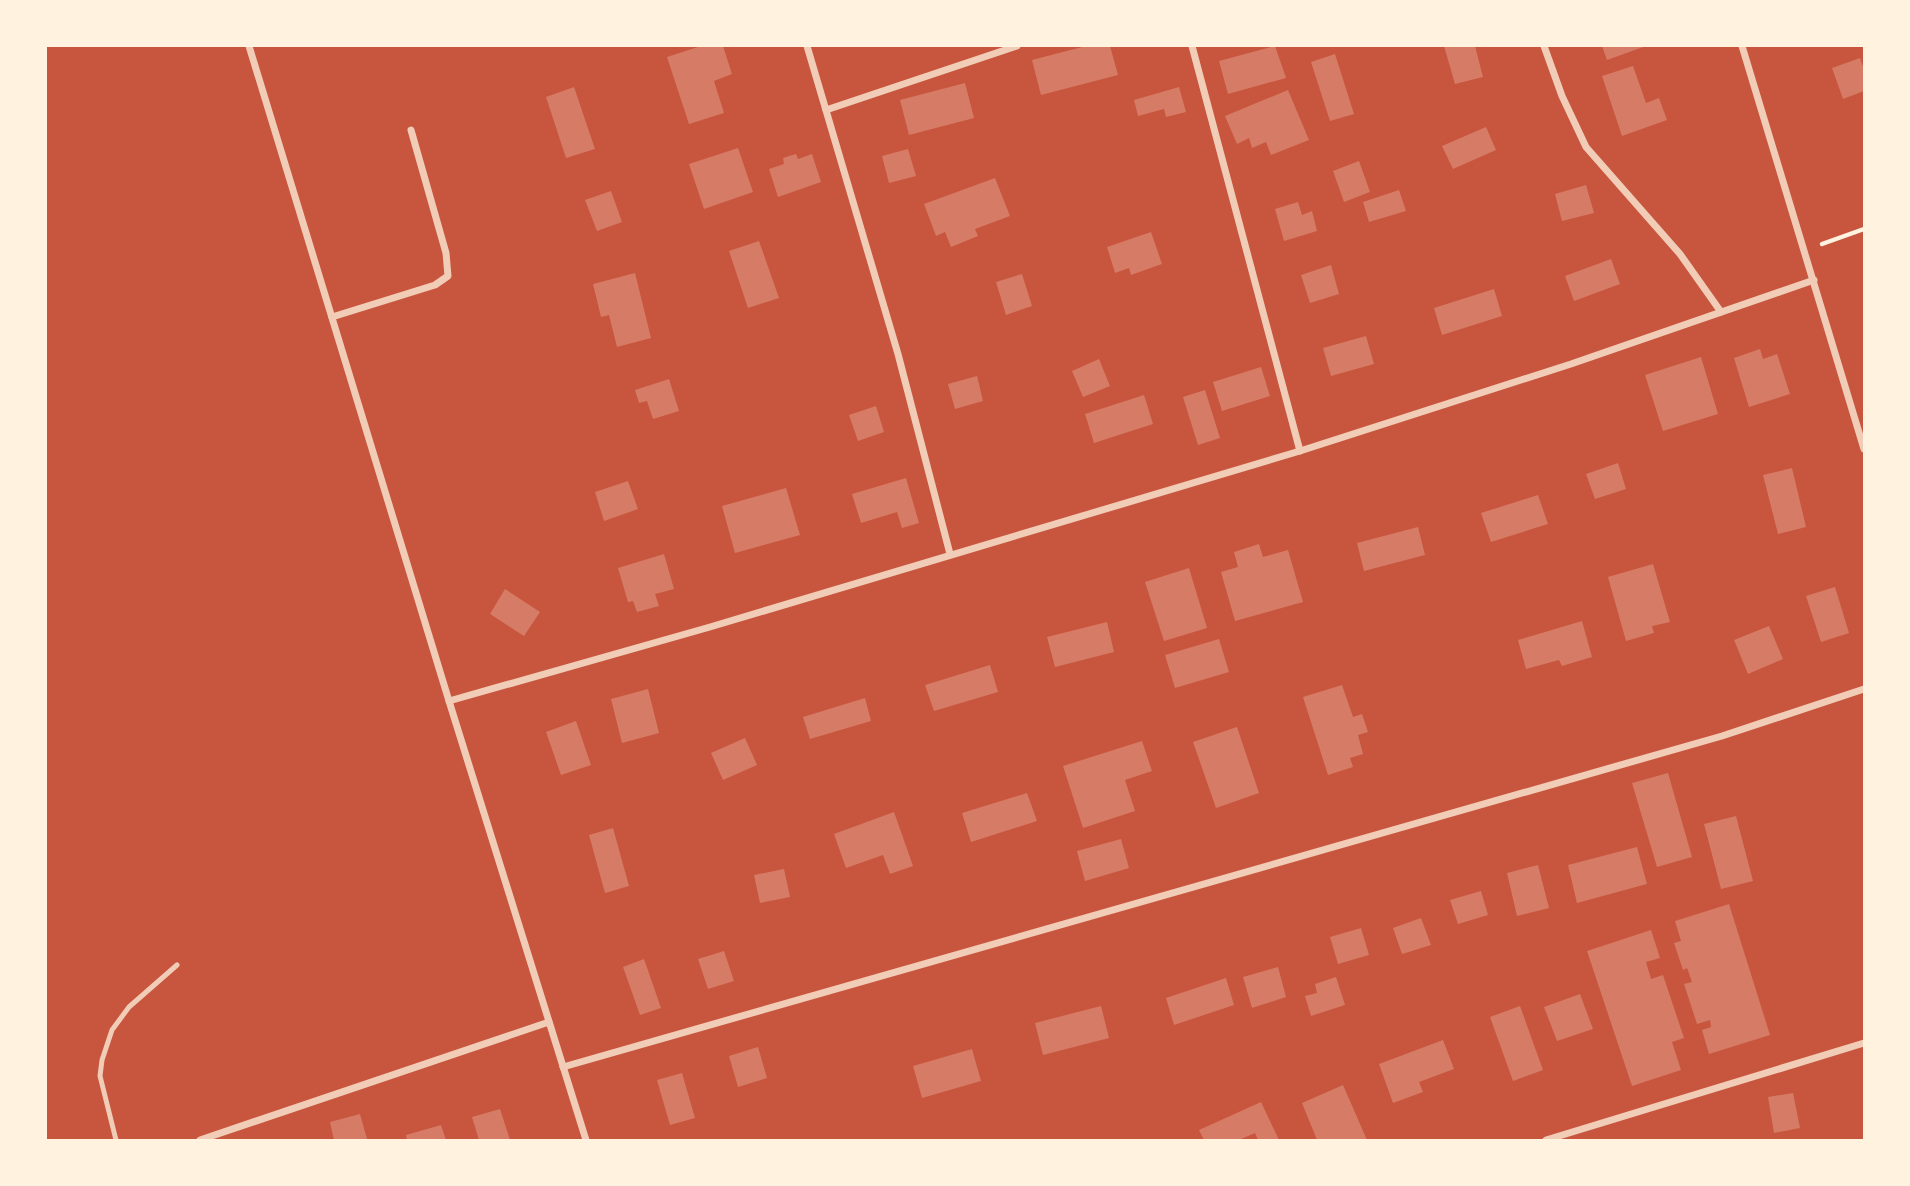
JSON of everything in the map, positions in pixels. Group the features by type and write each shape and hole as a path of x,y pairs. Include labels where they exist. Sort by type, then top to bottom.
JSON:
{"street":[{"path":"249,46 586,1140"},
{"path":"807,46 898,354 950,554"},
{"path":"826,110 1017,46"},
{"path":"1192,46 1300,451"},
{"path":"1544,46 1562,96 1586,147 1680,254 1721,312"},
{"path":"1742,46 1864,449"},
{"path":"332,317 435,285 448,276 446,253 411,130"},
{"path":"449,701 710,627 1300,451 1571,364 1814,280"},
{"path":"563,1067 1709,740 1864,689"},
{"path":"200,1140 549,1022"},
{"path":"1546,1140 1864,1043"}],"lane":[{"path":"116,1140 100,1076 102,1060 112,1030 129,1007 177,965"}],"path":[{"path":"1805,250 1864,229"}],"building":[{"path":"701,46 723,46 732,74 714,81 724,113 689,124 667,57"},
{"path":"1086,46 1110,46 1118,75 1041,95 1032,60"},
{"path":"1275,46 1286,78 1228,94 1219,61"},
{"path":"1444,46 1475,46 1483,77 1455,84"},
{"path":"1602,46 1646,46 1607,60"},
{"path":"1335,54 1354,114 1330,121 1311,62"},
{"path":"1860,58 1864,70 1864,91 1843,99 1832,68"},
{"path":"1633,66 1646,103 1659,98 1667,120 1622,136 1602,76"},
{"path":"965,83 974,118 909,135 900,100"},
{"path":"574,87 595,149 566,158 546,97"},
{"path":"1179,87 1186,112 1166,117 1164,109 1138,116 1134,100"},
{"path":"1288,90 1309,140 1271,155 1266,142 1252,148 1249,138 1237,144 1225,116"},
{"path":"1486,127 1496,150 1453,169 1442,146"},
{"path":"738,148 753,192 704,209 689,164"},
{"path":"908,149 916,176 889,183 882,156"},
{"path":"796,154 798,159 812,154 821,182 778,197 769,169 784,164 783,158"},
{"path":"1359,161 1370,192 1344,202 1333,171"},
{"path":"995,178 1010,216 975,229 978,236 951,247 945,232 936,236 924,204"},
{"path":"1586,185 1594,213 1562,221 1555,194"},
{"path":"1399,190 1406,211 1369,222 1363,202"},
{"path":"611,191 622,222 597,231 585,200"},
{"path":"1298,202 1302,215 1312,211 1317,231 1284,241 1275,209"},
{"path":"1151,232 1162,264 1131,275 1129,268 1115,273 1107,247"},
{"path":"759,241 779,298 748,308 729,251"},
{"path":"1611,259 1620,284 1574,301 1565,276"},
{"path":"1331,265 1339,294 1310,303 1301,275"},
{"path":"635,273 651,338 617,347 609,315 601,317 593,284"},
{"path":"1022,274 1032,306 1006,315 996,282"},
{"path":"1494,289 1502,316 1442,335 1434,308"},
{"path":"1366,336 1374,364 1331,376 1323,348"},
{"path":"1760,349 1763,359 1777,354 1790,394 1749,407 1734,358"},
{"path":"1701,357 1718,414 1663,431 1645,375"},
{"path":"1099,359 1110,386 1083,397 1072,371"},
{"path":"1261,367 1270,396 1222,411 1213,382"},
{"path":"977,376 983,401 955,409 948,384"},
{"path":"669,379 679,411 653,419 647,401 639,403 635,390"},
{"path":"1205,390 1220,438 1198,445 1183,397"},
{"path":"1144,395 1153,424 1094,443 1085,414"},
{"path":"876,406 884,432 858,441 849,415"},
{"path":"1618,463 1626,489 1595,499 1586,474"},
{"path":"1792,468 1806,527 1778,534 1763,475"},
{"path":"906,478 919,523 902,528 897,512 861,523 852,494"},
{"path":"628,481 638,509 604,521 595,492"},
{"path":"786,488 800,535 735,553 722,506"},
{"path":"1538,495 1548,524 1491,542 1481,513"},
{"path":"1418,527 1425,555 1364,571 1357,543"},
{"path":"1259,544 1263,557 1288,550 1303,602 1235,621 1221,572 1238,567 1234,552"},
{"path":"664,554 674,589 655,594 659,606 637,612 633,601 628,602 618,568"},
{"path":"1653,564 1670,622 1652,626 1654,633 1626,641 1608,577"},
{"path":"1189,568 1207,628 1164,641 1145,582"},
{"path":"1835,587 1849,633 1821,642 1806,596"},
{"path":"505,589 540,612 524,636 490,614"},
{"path":"1582,621 1592,657 1562,666 1559,660 1526,669 1518,640"},
{"path":"1107,622 1114,652 1055,667 1047,637"},
{"path":"1769,626 1783,659 1748,674 1734,640"},
{"path":"1219,639 1229,672 1175,688 1165,655"},
{"path":"990,665 998,692 934,711 925,685"},
{"path":"1342,685 1353,717 1362,714 1368,732 1358,735 1363,754 1350,758 1353,767 1328,775 1303,697"},
{"path":"648,689 659,733 622,743 611,699"},
{"path":"865,698 871,721 810,739 803,717"},
{"path":"576,721 591,765 561,775 546,732"},
{"path":"1237,727 1259,793 1216,808 1193,742"},
{"path":"745,738 757,765 723,780 711,753"},
{"path":"1142,741 1152,771 1125,780 1135,811 1083,828 1063,766"},
{"path":"1668,773 1692,857 1657,867 1632,783"},
{"path":"1027,793 1037,821 971,842 962,813"},
{"path":"894,812 913,866 890,874 883,855 846,868 834,834"},
{"path":"1736,816 1753,881 1721,889 1704,824"},
{"path":"613,828 629,886 605,893 589,835"},
{"path":"1121,839 1129,868 1085,881 1077,851"},
{"path":"1637,847 1647,884 1577,903 1568,865"},
{"path":"1538,865 1549,908 1517,916 1507,873"},
{"path":"784,869 790,897 760,903 754,875"},
{"path":"1481,891 1488,915 1458,924 1450,900"},
{"path":"1729,904 1770,1035 1709,1054 1702,1030 1711,1027 1710,1020 1697,1024 1684,984 1692,982 1687,968 1683,970 1674,943 1681,941 1675,921"},
{"path":"1421,918 1431,945 1402,954 1393,928"},
{"path":"1361,928 1369,955 1338,964 1330,937"},
{"path":"1651,930 1660,958 1646,962 1651,979 1663,975 1684,1038 1672,1042 1681,1070 1632,1086 1587,951"},
{"path":"724,951 734,981 708,989 698,959"},
{"path":"644,959 661,1008 640,1015 623,967"},
{"path":"1278,967 1286,997 1252,1008 1243,977"},
{"path":"1336,977 1345,1005 1311,1016 1305,996 1317,993 1315,984"},
{"path":"1226,978 1234,1005 1174,1025 1166,998"},
{"path":"1580,994 1593,1029 1557,1041 1544,1007"},
{"path":"1101,1006 1109,1038 1043,1055 1035,1023"},
{"path":"1520,1006 1543,1070 1513,1081 1490,1017"},
{"path":"1443,1040 1454,1069 1419,1082 1423,1092 1393,1103 1379,1064"},
{"path":"758,1047 767,1078 738,1087 729,1056"},
{"path":"972,1049 981,1081 922,1098 913,1066"},
{"path":"682,1073 695,1118 670,1125 657,1080"},
{"path":"1343,1085 1367,1140 1317,1140 1302,1103"},
{"path":"1793,1093 1800,1128 1774,1133 1768,1097"},
{"path":"1261,1102 1279,1140 1258,1140 1255,1133 1239,1140 1204,1140 1199,1130"},
{"path":"500,1109 510,1140 479,1140 472,1117"},
{"path":"360,1114 367,1139 334,1140 330,1122"},
{"path":"441,1125 446,1140 407,1140 406,1135"}]}
